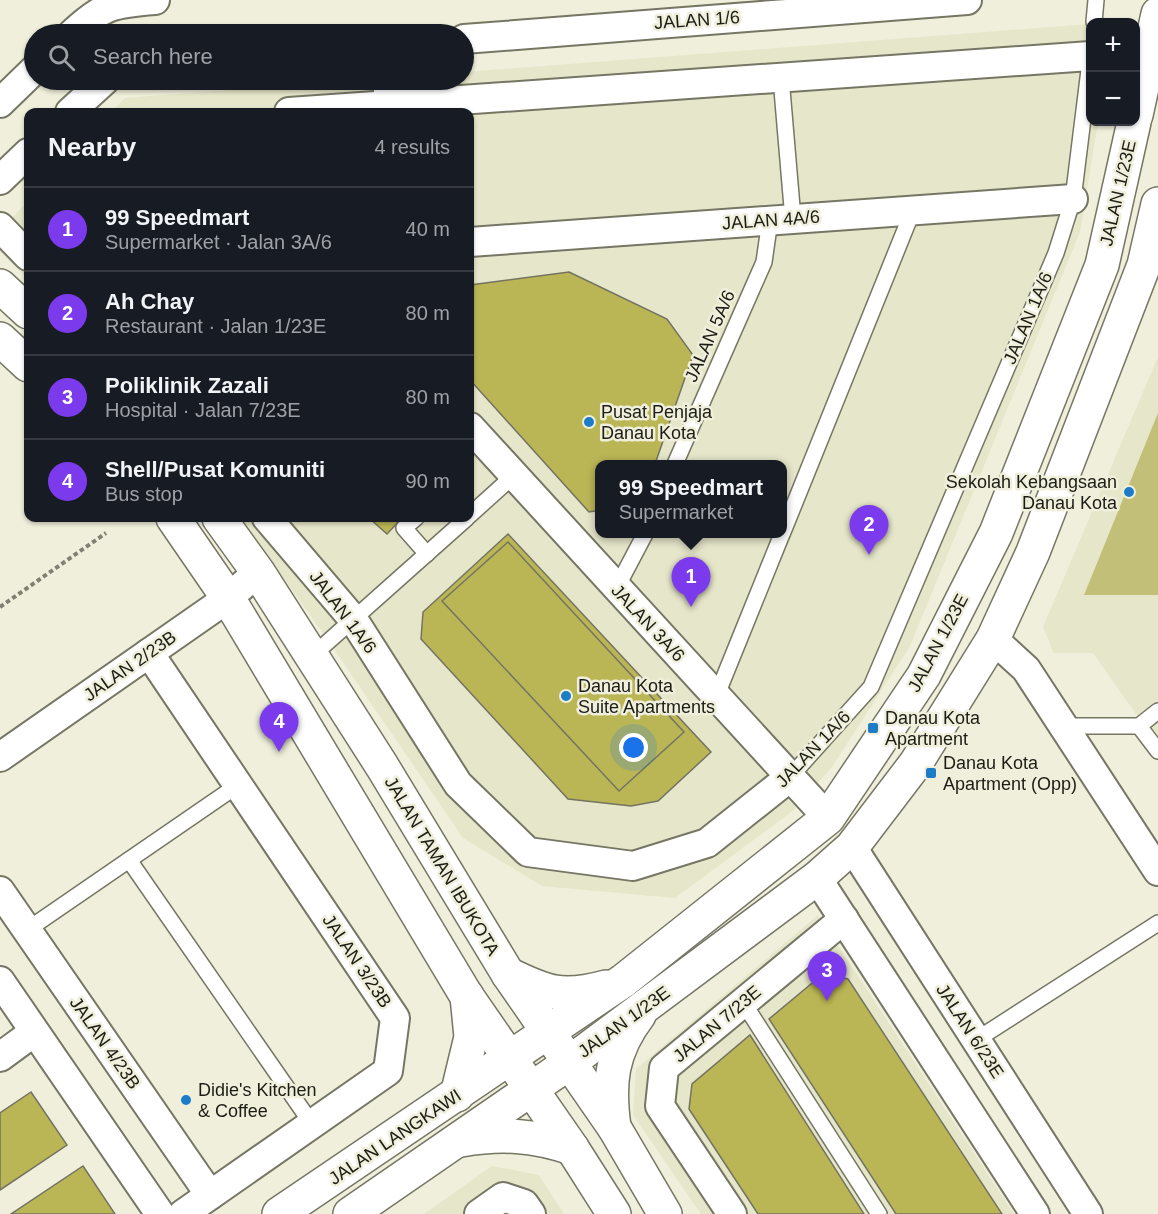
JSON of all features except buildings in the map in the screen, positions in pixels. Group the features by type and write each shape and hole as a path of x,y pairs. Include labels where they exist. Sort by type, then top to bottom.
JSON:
{"street":[{"path":"82,24 93,14 118,3 155,0"},
{"name":"JALAN 1/6","path":"474,38 690,10 967,0"},
{"name":"JALAN 1/23E","path":"1140,97 1158,14"},
{"path":"320,108 389,99 781,78 1086,56"},
{"path":"0,103 24,80"},
{"path":"74,108 94,90"},
{"name":"JALAN 1/23E","path":"510,1059 622,981 828,818 924,675 996,533 1102,266 1133,126"},
{"path":"0,180 24,157"},
{"name":"JALAN 4A/6","path":"474,242 1072,199"},
{"name":"JALAN 1/23E","path":"531,1088 569,1063 579,1052 645,1007 817,878 852,847 916,763 993,639 1034,552 1151,266 1158,204"},
{"path":"0,227 24,247"},
{"path":"0,286 24,308"},
{"path":"0,339 24,361"},
{"name":"JALAN 3A/6","path":"474,432 512,477 828,818"},
{"path":"176,522 228,598 466,995 572,1148 614,1214"},
{"name":"JALAN TAMAN IBUKOTA","path":"222,522 258,572 312,656 432,846 508,974 614,1127 665,1214"},
{"name":"JALAN 1A/6","path":"270,522 353,619 458,784 528,852 633,866 708,843 790,777"},
{"name":"JALAN 2/23B","path":"0,757 228,598 258,572"},
{"path":"993,639 1026,669 1158,871"},
{"name":"JALAN 3/23B","path":"149,653 395,1018 388,1071 183,1214"},
{"name":"JALAN 6/23E","path":"852,847 1088,1214"},
{"path":"817,878 1035,1214"},
{"name":"JALAN 4/23B","path":"0,891 210,1195"},
{"name":"JALAN 7/23E","path":"732,1214 660,1106 664,1068 844,919"},
{"path":"508,974 555,995 576,995 622,981"},
{"path":"0,981 160,1214"},
{"path":"457,1095 471,1036 470,1008 466,995"},
{"path":"614,1127 610,1093 613,1071 626,1033 645,1007"},
{"path":"0,1057 34,1032"},
{"name":"JALAN LANGKAWI","path":"279,1214 510,1059"},
{"name":"JALAN LANGKAWI","path":"350,1214 531,1088"},
{"path":"453,1141 506,1134 542,1138 572,1148"},
{"path":"479,1214 503,1197 524,1204 531,1214"}],"lane":[{"path":"1094,18 1096,0"},
{"name":"JALAN 1A/6","path":"790,777 872,687 1056,253 1072,199 1089,72"},
{"name":"JALAN 5A/6","path":"677,460 782,220 781,78"},
{"path":"787,521 913,210"},
{"path":"474,511 512,477"},
{"path":"411,522 404,528 426,554"},
{"path":"312,656 461,522"},
{"path":"616,589 643,538"},
{"path":"716,697 780,538"},
{"path":"1148,732 1158,711"},
{"path":"1063,726 1148,732"},
{"path":"1148,732 1158,751"},
{"path":"27,930 238,785"},
{"path":"129,860 312,1124"},
{"path":"976,1040 1158,922"},
{"path":"743,1002 879,1214"}],"path":[{"path":"0,607 106,533"}],"shaded area":[{"path":"1086,24 1086,126 1097,126 1080,232 910,646 832,767 794,810 675,898 542,886 463,838 321,630 243,522 474,522 474,108 115,108 125,98 231,90 474,90 474,71"},
{"path":"24,205 24,275 0,252 0,231"},
{"name":"Sekolah Kebangsaan Danau Kota","path":"1158,357 1158,745 1093,653 1054,653 1043,627"},
{"path":"1158,413 1158,595 1084,595"},
{"path":"818,915 1014,1214 701,1214 633,1115 636,1069"},
{"path":"492,1166 539,1175 564,1214 424,1214"}],"place":[{"name":"Pusat Penjaja Danau Kota","path":"589,422"},
{"name":"Sekolah Kebangsaan Danau Kota","path":"1129,492"},
{"name":"Ah Chay","path":"869,555"},
{"name":"99 Speedmart","path":"691,607"},
{"name":"Danau Kota Suite Apartments","path":"566,696"},
{"name":"Danau Kota Apartment","path":"873,728"},
{"name":"Shell/Pusat Komuniti","path":"279,752"},
{"name":"Danau Kota Apartment (Opp)","path":"931,773"},
{"name":"Poliklinik Zazali","path":"827,1001"},
{"name":"Didie's Kitchen & Coffee","path":"186,1100"}]}
